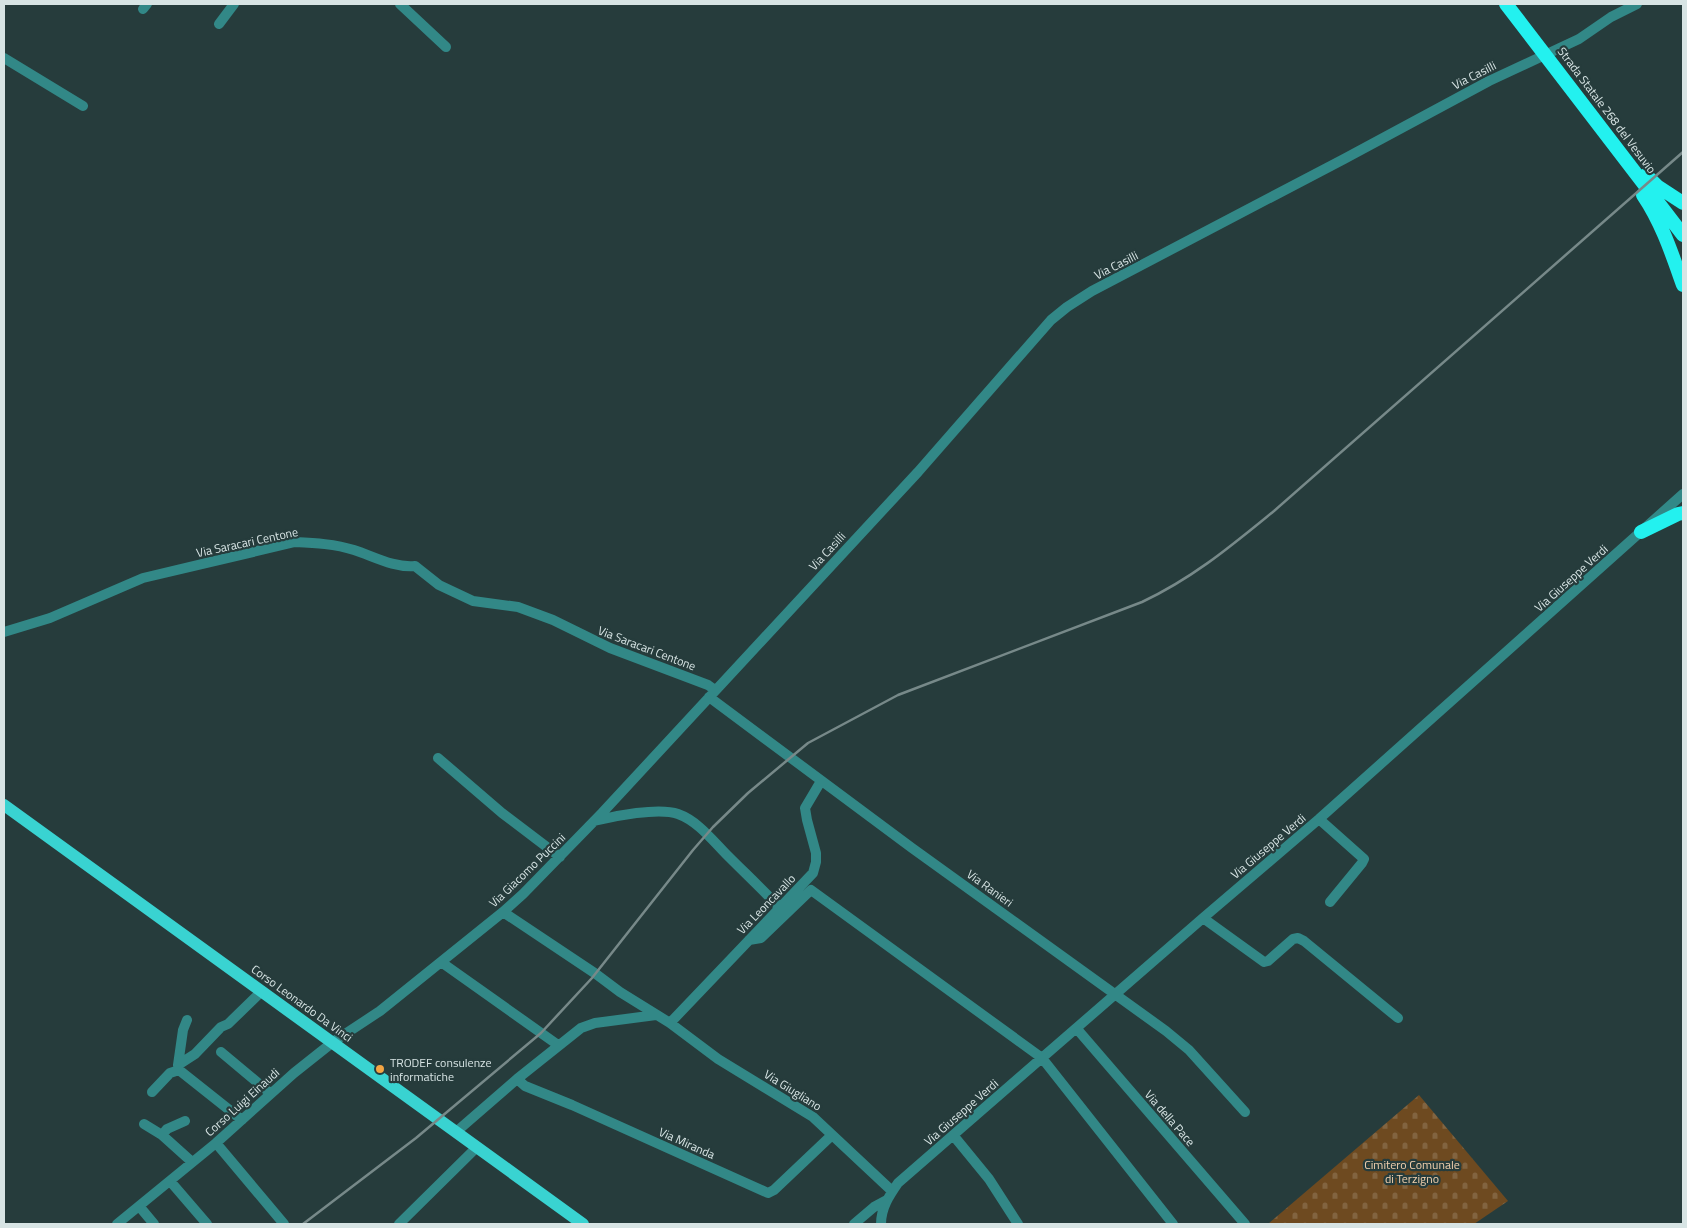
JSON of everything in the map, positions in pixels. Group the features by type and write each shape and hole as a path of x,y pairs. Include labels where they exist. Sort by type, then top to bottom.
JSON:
{"highway":[{"name":"Strada Statale 268 del Vesuvio","path":"1506,4 1638,176"},
{"path":"1580,100 1619,141 1638,176 1651,192 1683,285"},
{"name":"Strada Statale 268 del Vesuvio","path":"1651,192 1683,235"},
{"path":"1651,192 1683,203"},
{"path":"1641,532 1683,513"}],"main road":[{"name":"Corso Leonardo Da Vinci","path":"4,805 583,1224"}],"street":[{"path":"218,24 234,4"},
{"path":"400,4 446,47"},
{"name":"Via Casilli","path":"712,693 918,472 1051,320 1067,307 1092,291 1480,86 1579,39 1611,17 1637,4"},
{"path":"4,58 84,106"},
{"name":"Via Giuseppe Verdi","path":"854,1224 889,1195 898,1183 953,1135 1320,819 1683,494"},
{"name":"Via Saracari Centone","path":"4,632 50,618 143,578 295,542 309,542 352,549 403,567 415,566 440,585 473,601 518,607 553,620 610,648 708,685 712,693"},
{"name":"Via Ranieri","path":"712,693 821,781 1179,1041 1245,1112"},
{"name":"Via Giacomo Puccini","path":"333,1042 380,1011 503,912 560,858 712,693"},
{"path":"438,758 560,858"},
{"name":"Via Leoncavallo","path":"670,1022 813,873 816,853 807,820 806,808 821,781"},
{"path":"592,822 606,818 660,811 676,813 696,825 715,842 780,908"},
{"path":"1320,819 1364,859 1330,902"},
{"path":"749,940 761,938 810,890 1042,1058 1173,1224"},
{"name":"Via Giugliano","path":"503,912 656,1015 670,1022 718,1059 813,1117 832,1134 889,1195"},
{"path":"1203,918 1264,962 1268,961 1293,939 1298,938 1304,941 1398,1018"},
{"path":"441,962 558,1045"},
{"path":"152,1092 170,1073 195,1054 221,1027 228,1024 262,991"},
{"path":"456,1132 496,1096 574,1033 589,1025 656,1015"},
{"path":"178,1068 187,1020"},
{"name":"Via della Pace","path":"1077,1029 1245,1224"},
{"name":"Corso Luigi Einaudi","path":"117,1224 216,1143 270,1093 333,1042"},
{"path":"221,1052 270,1093"},
{"path":"178,1068 242,1120"},
{"name":"Via Miranda","path":"517,1079 525,1086 768,1192 774,1190 832,1134"},
{"path":"162,1135 167,1129 185,1121"},
{"path":"144,1124 162,1135 192,1162"},
{"path":"953,1135 990,1179 1018,1224"},
{"path":"216,1143 284,1224"},
{"path":"399,1224 477,1147"},
{"path":"170,1181 206,1224"},
{"path":"881,1224 883,1208 889,1195"},
{"path":"139,1206 154,1224"}],"green space":[{"name":"Cimitero Comunale di Terzigno","path":"1419,1095 1508,1201 1474,1224 1268,1224"}],"railway":[{"path":"303,1224 416,1138 541,1033 592,978 713,827 748,793 808,743 898,695 1142,602 1161,593 1195,572 1274,511 1683,152"}],"place":[{"name":"TRODEF consulenze informatiche","path":"380,1069"}]}
